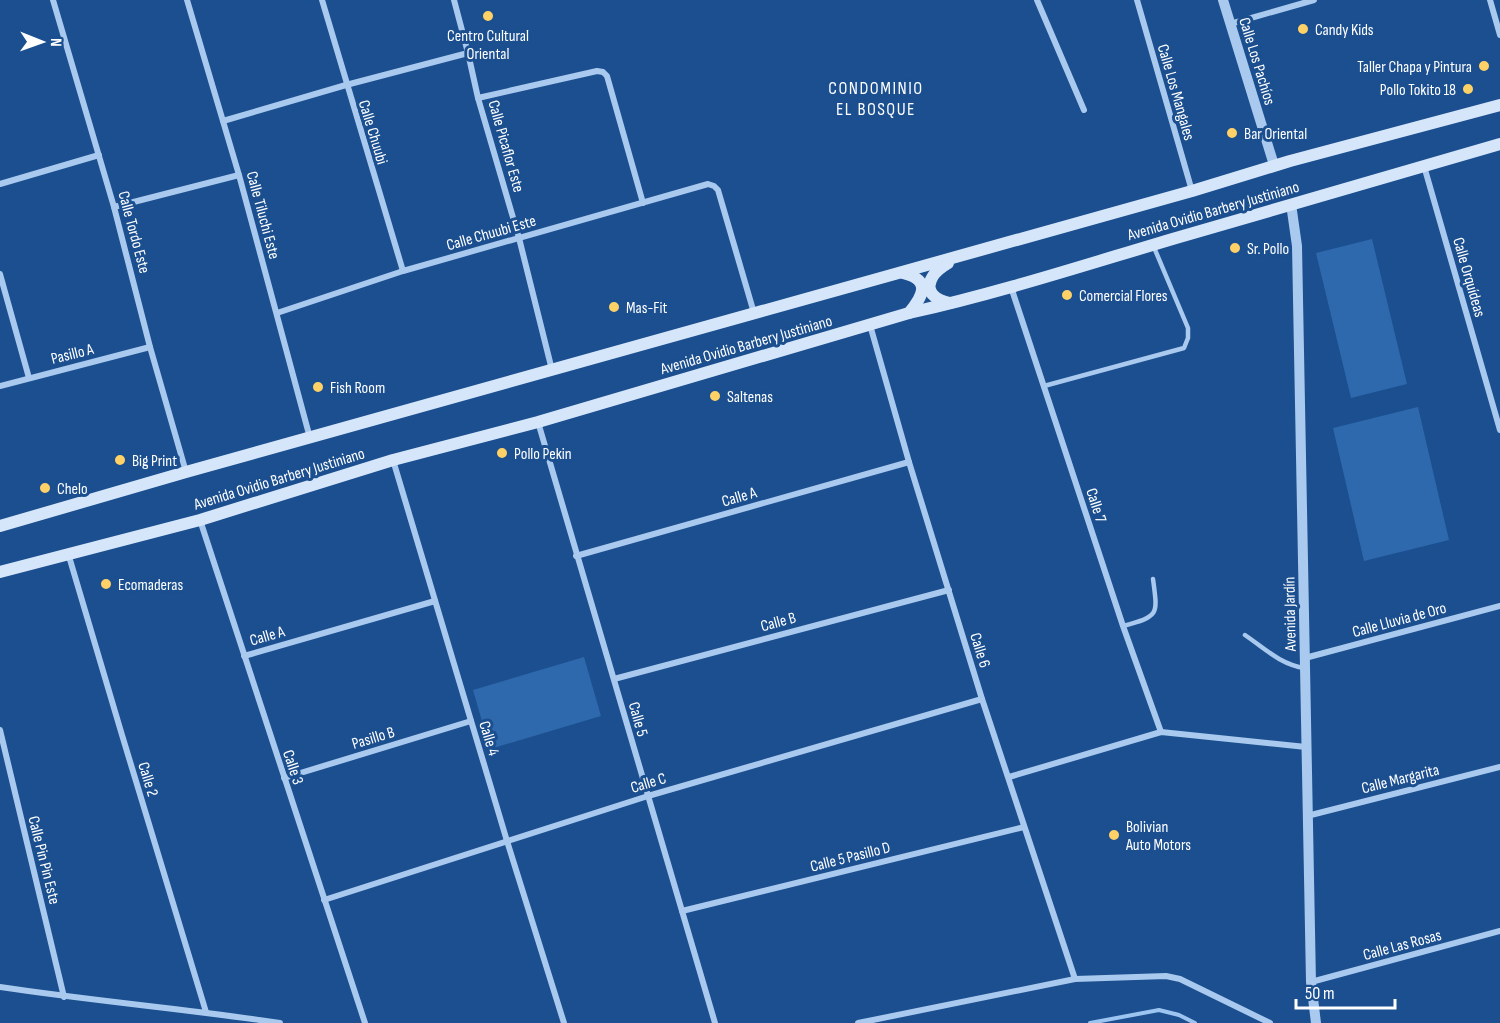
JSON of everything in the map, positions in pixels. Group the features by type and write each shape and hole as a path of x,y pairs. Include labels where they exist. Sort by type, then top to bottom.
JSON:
{"main road":[{"name":"Avenida Ovidio Barbery Justiniano","path":"0,526 1192,191 1274,165 1500,105"},
{"name":"Avenida Ovidio Barbery Justiniano","path":"0,572 200,519 393,460 538,422 909,313 1011,287 1500,144"},
{"path":"953,303 939,301 932,295 930,286 932,277 954,258"},
{"path":"902,273 920,280 922,288 917,303 909,313"}],"street":[{"name":"Calle Tordo Este","path":"53,0 114,207 186,472"},
{"name":"Calle Tiluchi Este","path":"187,0 239,175 310,438"},
{"name":"Calle Chuubi","path":"321,0 403,272"},
{"name":"Calle Picaflor Este","path":"454,0 478,98 519,238 552,370"},
{"path":"1037,0 1084,110"},
{"name":"Calle Los Mangales","path":"1137,0 1192,191"},
{"name":"Calle Los Pachíos","path":"1223,0 1274,165"},
{"path":"1230,24 1314,0"},
{"path":"1490,0 1500,35"},
{"path":"223,121 468,53"},
{"path":"478,98 597,71 603,72 607,76 643,203"},
{"path":"0,184 99,155"},
{"name":"Calle Orquídeas","path":"1424,166 1500,430"},
{"path":"114,207 239,175"},
{"name":"Calle Chuubi Este","path":"277,313 403,272 708,184 718,190 754,314"},
{"name":"Avenida Jardín","path":"1291,204 1298,246 1307,816 1311,982 1316,1023"},
{"path":"0,274 29,378"},
{"name":"Calle 7","path":"1011,287 1123,626 1161,732"},
{"name":"Calle 6","path":"870,325 909,462 982,699 1076,979"},
{"name":"Pasillo A","path":"0,386 150,346"},
{"name":"Calle 5","path":"538,422 715,1023"},
{"name":"Calle 4","path":"393,460 564,1023"},
{"name":"Calle A","path":"576,555 909,462"},
{"name":"Calle 3","path":"200,519 365,1023"},
{"name":"Calle 2","path":"68,553 206,1012"},
{"name":"Calle B","path":"614,679 950,590"},
{"name":"Calle A","path":"244,656 435,601"},
{"name":"Calle Lluvia de Oro","path":"1305,663 1500,606"},
{"name":"Calle C","path":"324,900 648,796 982,699"},
{"name":"Pasillo B","path":"284,778 471,721"},
{"name":"Calle Pin Pin Este","path":"0,730 64,997"},
{"path":"1009,777 1161,732 1306,747"},
{"name":"Calle Margarita","path":"1307,816 1500,767"},
{"name":"Calle 5 Pasillo D","path":"682,911 1024,827"},
{"name":"Calle Las Rosas","path":"1311,982 1500,931"},
{"path":"858,1023 1076,979 1166,976 1180,979 1270,1023"},
{"path":"0,987 280,1023"}],"lane":[{"path":"1044,386 1184,348 1188,338 1188,328 1153,245"},
{"path":"1123,626 1152,616 1155,610 1154,579"},
{"path":"1245,635 1285,663 1294,667 1305,663"}],"shaded area":[{"path":"1372,239 1407,384 1351,398 1316,253"},
{"path":"1418,407 1449,540 1364,561 1333,428"},
{"path":"584,657 601,716 490,749 473,690"}],"waterway":[{"path":"1090,1023 1159,1010 1179,1015 1195,1023"}],"place":[{"name":"Centro Cultural Oriental","path":"488,16"},
{"name":"Candy Kids","path":"1303,29"},
{"name":"Taller Chapa y Pintura","path":"1484,66"},
{"name":"Pollo Tokito 18","path":"1468,89"},
{"name":"Bar Oriental","path":"1232,133"},
{"name":"Sr. Pollo","path":"1235,248"},
{"name":"Comercial Flores","path":"1067,295"},
{"name":"Mas-Fit","path":"614,307"},
{"name":"Fish Room","path":"318,387"},
{"name":"Saltenas","path":"715,396"},
{"name":"Pollo Pekin","path":"502,453"},
{"name":"Big Print","path":"120,460"},
{"name":"Chelo","path":"45,488"},
{"name":"Ecomaderas","path":"106,584"},
{"name":"Bolivian Auto Motors","path":"1114,835"}],"district":[{"name":"CONDOMINIO EL BOSQUE","path":"876,98"}]}
